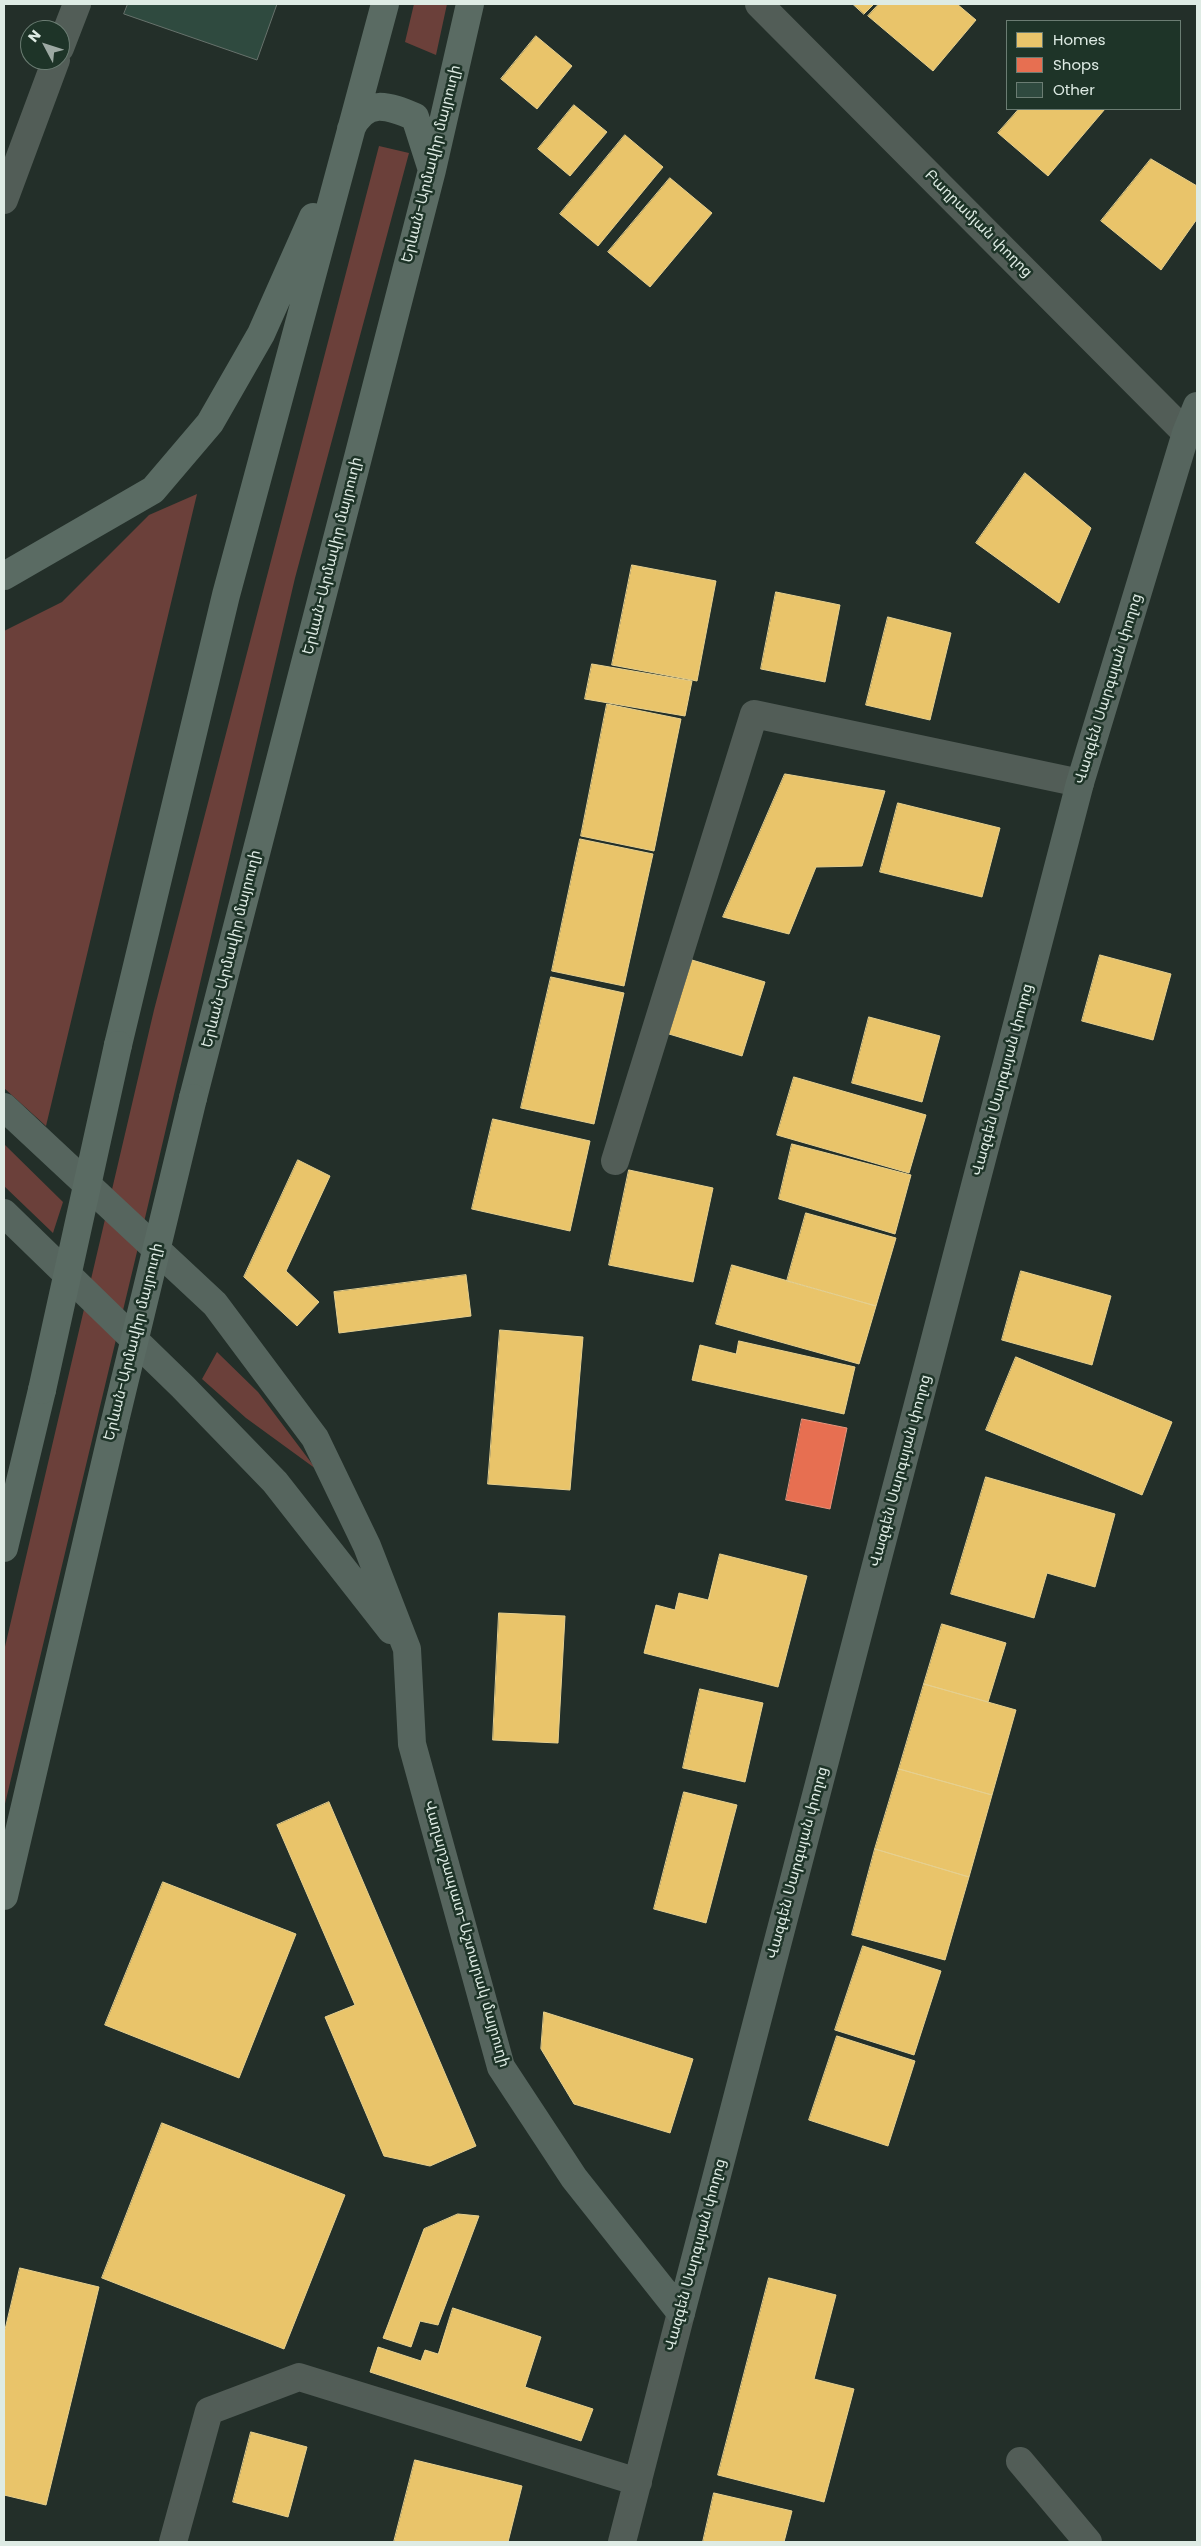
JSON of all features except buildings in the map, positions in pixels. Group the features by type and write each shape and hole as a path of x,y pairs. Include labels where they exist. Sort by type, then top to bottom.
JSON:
{"highway":[{"path":"4,1548 42,1390 118,1045 226,595 385,4"},
{"name":"Երևան-Արմավիր մայրուղի","path":"4,1896 114,1425 194,1098 432,170 470,4"},
{"path":"4,576 153,490 210,423 260,334 282,290 352,126 363,111 375,106 395,109 415,117 432,170"}],"main road":[{"name":"Վազգեն Սարգսյան փողոց","path":"681,2313 1080,783 1192,438 1197,406"},
{"name":"Վաղարշապատ-Աշտարակ մայրուղի","path":"4,1107 215,1304 315,1438 367,1546 406,1649 412,1744 501,2067 574,2178 681,2313"},
{"path":"4,1213 183,1387 275,1482 336,1563 406,1649"}],"street":[{"path":"70,22 77,4"},
{"name":"Բաղրամյան փողոց","path":"759,4 1192,438"},
{"path":"4,200 52,70"},
{"path":"615,1161 754,714 1080,783"},
{"name":"Վազգեն Սարգսյան փողոց","path":"622,2542 681,2313"},
{"path":"173,2542 209,2411 299,2377 638,2482"},
{"path":"1020,2461 1088,2542"}],"shaded area":[{"path":"414,4 447,4 436,55 405,42"},
{"path":"379,146 409,153 295,578 4,1808 4,1651 154,1010"},
{"path":"197,494 46,1126 4,1088 4,631 62,602 149,515"},
{"path":"4,1144 63,1202 53,1233 4,1186"},
{"path":"217,1352 258,1392 316,1469 246,1418 202,1379"}]}
